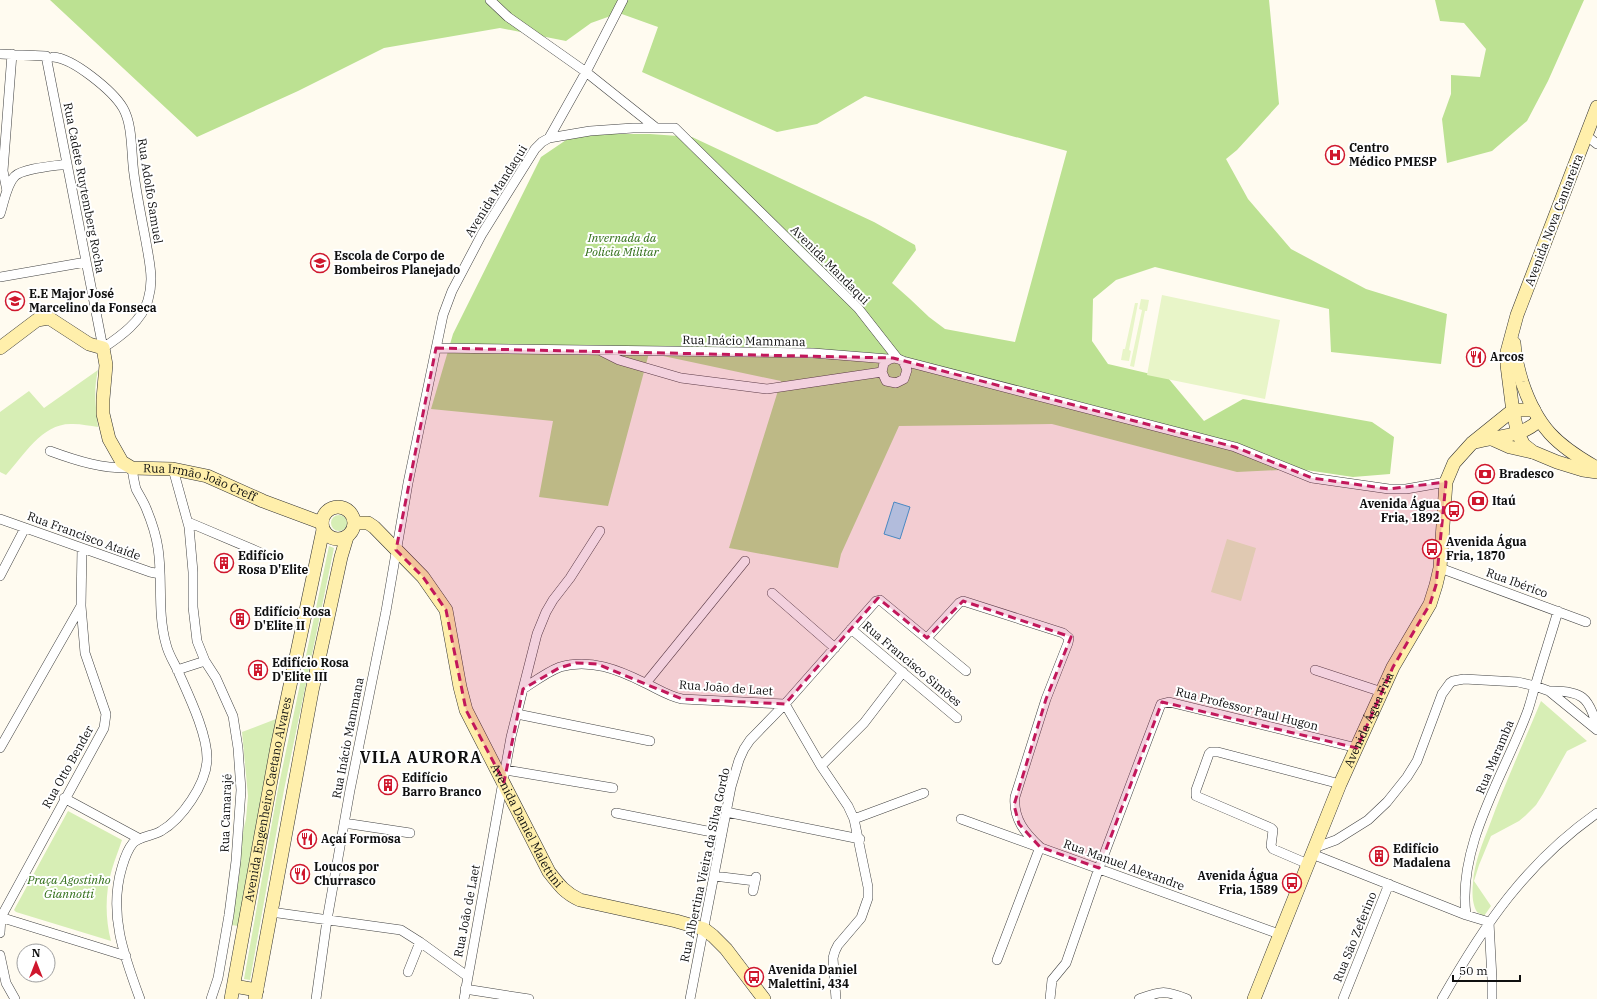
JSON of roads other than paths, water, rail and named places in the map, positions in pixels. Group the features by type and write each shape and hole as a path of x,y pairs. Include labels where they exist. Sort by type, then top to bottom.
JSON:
{"street":[{"path":"490,0 508,17 586,72 655,127"},
{"path":"549,138 624,0"},
{"name":"Rua Adolfo Samuel","path":"0,54 60,57 67,60 81,69 113,95 127,116 134,173 150,266 151,290 148,302 130,327 104,348"},
{"path":"7,191 3,171 12,54"},
{"name":"Rua Cadete Ruytemberg Rocha","path":"50,57 51,73 67,164 104,348"},
{"name":"Avenida Nova Cantareira","path":"1597,107 1592,140 1517,314 1514,333 1514,353 1527,398 1536,416 1566,450 1597,468"},
{"name":"Avenida Mandaqui","path":"408,483 436,348 444,315 452,291 482,234 535,149 549,138 590,131 655,127 675,128 858,308 901,360"},
{"path":"0,214 7,191 15,176 28,171 67,164"},
{"path":"0,277 86,262"},
{"path":"0,348 37,320 49,318 85,342 104,348 106,365 103,399 106,427 114,450 122,462 132,468 136,488 146,508 154,532 158,547 161,625 166,646 197,718 206,744 207,760 204,776 190,802 176,819 163,830 140,839 132,845 124,860 116,890 119,931 140,999"},
{"name":"Avenida Nova Cantareira","path":"1514,333 1507,352 1507,366 1513,412 1521,441 1533,452 1557,462 1583,470 1597,472"},
{"name":"Rua Inácio Mammana","path":"436,348 813,354 901,360"},
{"name":"Rua Inácio Mammana","path":"600,350 619,360 681,378 767,389 882,372"},
{"path":"888,359 884,363 882,372 886,381 896,383 900,382 907,370 901,360"},
{"path":"901,360 1235,447 1312,478 1389,489 1406,489 1446,482"},
{"name":"Avenida Água Fria","path":"1254,999 1340,784 1402,650 1430,604 1440,568 1446,482 1454,463 1472,443 1503,418 1513,412 1520,410 1536,416"},
{"path":"1472,443 1490,438 1518,434 1533,427 1536,416"},
{"path":"1490,438 1510,447 1533,452"},
{"name":"Rua Irmão João Creff","path":"50,451 69,458 108,468 173,469 207,476 322,527"},
{"name":"Rua Camarajé","path":"173,469 188,522 193,572 193,607 197,641 204,661 216,678 232,716 238,748 241,790 235,866 229,915 218,978 211,999"},
{"name":"Rua Inácio Mammana","path":"316,999 327,920 344,823 386,611 408,483"},
{"path":"336,506 341,506 349,510 355,523 353,530 347,536 338,539 329,537 322,527 324,514 336,506"},
{"name":"Rua Francisco Ataíde","path":"0,519 150,572 160,574"},
{"path":"188,522 259,552"},
{"name":"Avenida Daniel Malettini","path":"355,523 370,524 423,577 446,610 460,687 466,710 473,726 505,776 549,872 560,886 568,895 580,900 676,921 704,929 726,949 764,999"},
{"name":"Avenida Engenheiro Caetano Alvares","path":"232,993 277,747 322,527"},
{"path":"0,576 26,528"},
{"path":"523,689 537,634 546,612 600,531"},
{"name":"Avenida Engenheiro Caetano Alvares","path":"256,995 314,683 341,557 347,536"},
{"name":"Rua Otto Bender","path":"0,917 64,798 104,728 106,714 85,653 81,606 82,548"},
{"path":"646,683 745,561"},
{"name":"Rua Ibérico","path":"1440,568 1586,622"},
{"path":"772,593 835,648"},
{"name":"Rua Albertina Vieira da Silva Gordo","path":"690,999 731,787 744,749 874,603 880,600 927,638"},
{"path":"966,671 927,638 959,603 964,601 1063,633 1068,636 1068,643 1046,699 1015,797 1015,814 1019,824 1040,848 997,960"},
{"path":"0,748 81,606"},
{"name":"Rua Maramba","path":"1466,915 1464,900 1465,880 1469,859 1493,790 1528,709 1558,611"},
{"name":"Rua Francisco Simões","path":"851,629 957,718"},
{"path":"177,670 204,661"},
{"name":"Rua João de Laet","path":"464,999 511,737 523,689 559,668 576,663 597,664 626,674 646,683 664,694 682,699 785,704 821,766 848,806 860,839 868,887 868,898 861,918 838,945 835,951 833,958 836,999"},
{"path":"1315,670 1382,692"},
{"path":"821,766 864,723 903,672"},
{"path":"1311,855 1368,820 1387,802 1407,777 1417,761 1442,694 1450,683 1454,681 1464,679 1518,682 1535,686 1549,691 1597,729"},
{"path":"1549,691 1564,691 1583,698 1591,707 1597,729"},
{"name":"Rua Professor Paul Hugon","path":"1050,999 1052,980 1066,963 1099,868 1159,708 1164,702 1357,748"},
{"path":"517,714 650,741"},
{"path":"1340,784 1214,751 1209,754 1195,793 1198,797 1271,828 1273,830 1271,846 1273,849 1311,855 1466,915 1489,922"},
{"path":"505,776 613,788"},
{"path":"854,819 924,793"},
{"path":"64,798 140,839"},
{"path":"726,812 860,839"},
{"path":"616,813 722,834"},
{"path":"1442,999 1489,922 1513,890 1540,860 1560,841 1597,813"},
{"name":"Rua Manuel Alexandre","path":"961,819 1279,934"},
{"path":"344,823 410,833"},
{"path":"714,876 755,879 753,891"},
{"name":"Rua São Zeferino","path":"1343,999 1389,884"},
{"path":"271,912 401,930 467,976"},
{"path":"0,933 0,917 126,956"},
{"path":"1489,922 1492,999"},
{"path":"408,972 420,942"},
{"path":"0,955 6,983 15,999"},
{"path":"465,989 529,999"},
{"path":"232,993 256,995"},
{"path":"1139,999 1171,993 1187,999"}],"water":[{"path":"894,502 910,507 900,539 884,534"}],"place":[{"name":"Centro Médico PMESP","path":"1335,155"},
{"name":"Escola de Corpo de Bombeiros Planejado","path":"320,263"},
{"name":"E.E Major José Marcelino da Fonseca","path":"15,301"},
{"name":"Arcos","path":"1476,357"},
{"name":"Bradesco","path":"1485,474"},
{"name":"Itaú","path":"1478,501"},
{"name":"Avenida Água Fria, 1892","path":"1454,511"},
{"name":"Avenida Água Fria, 1870","path":"1432,549"},
{"name":"Edifício Rosa D'Elite","path":"224,563"},
{"name":"Edifício Rosa D'Elite II","path":"240,619"},
{"name":"Edifício Rosa D'Elite III","path":"258,670"},
{"name":"Edifício Barro Branco","path":"388,785"},
{"name":"Açaí Formosa","path":"307,839"},
{"name":"Edifício Madalena","path":"1379,856"},
{"name":"Loucos por Churrasco","path":"300,874"},
{"name":"Avenida Água Fria, 1589","path":"1292,883"},
{"name":"Avenida Daniel Malettini, 434","path":"754,977"}],"district":[{"name":"VILA AURORA","path":"421,757"}],"park label":[{"name":"Invernada da Polícia Militar","path":"622,245"},
{"name":"Praça Agostinho Giannotti","path":"69,887"}]}
